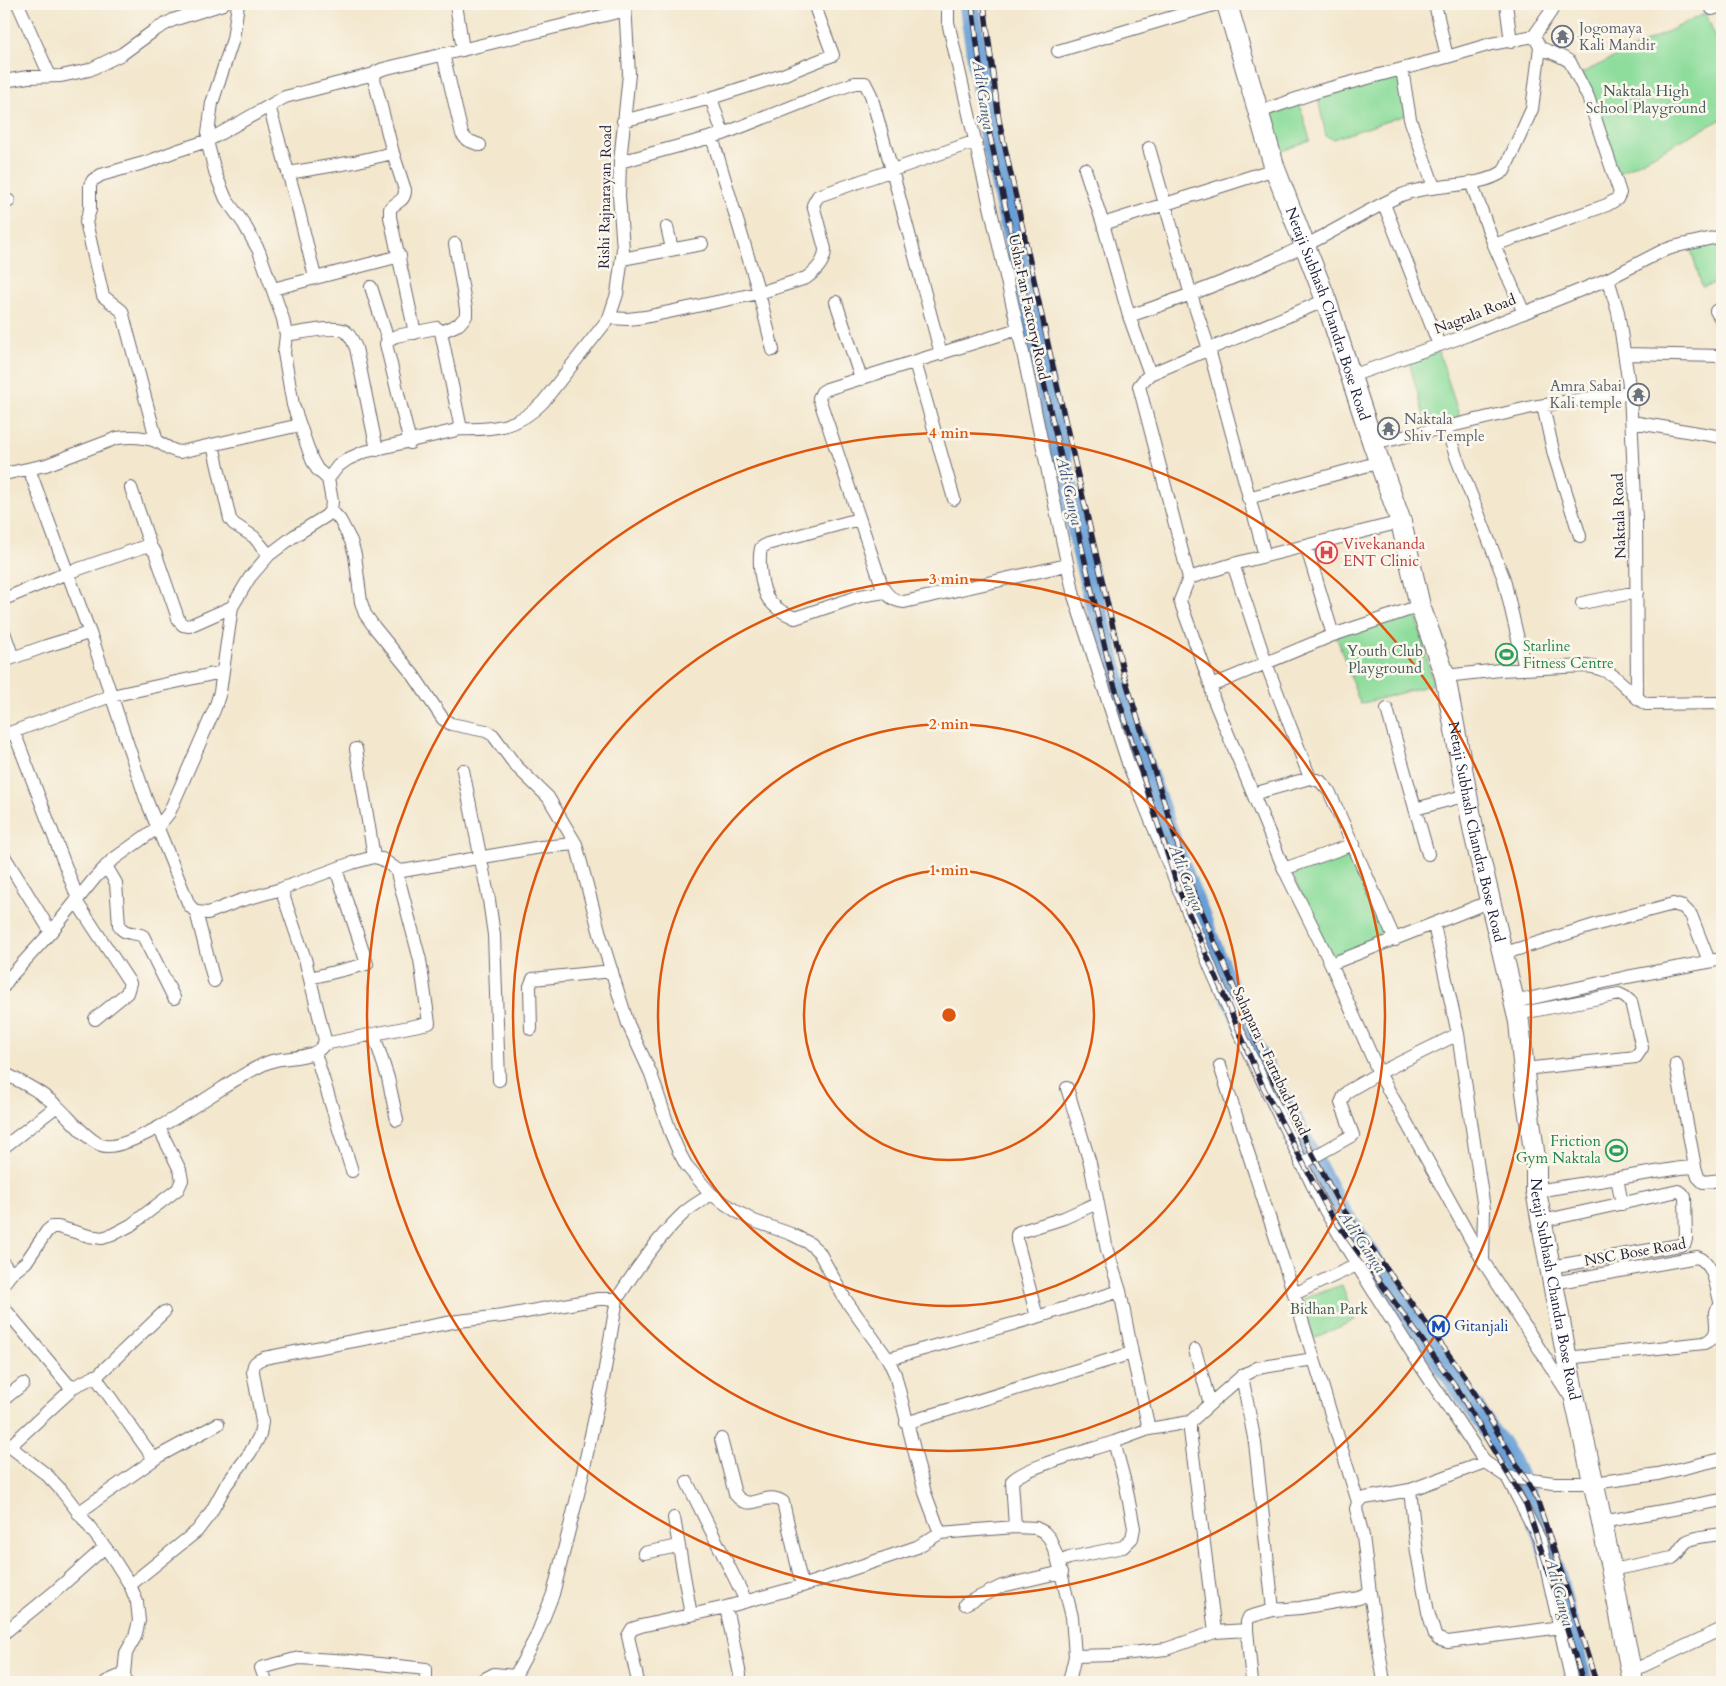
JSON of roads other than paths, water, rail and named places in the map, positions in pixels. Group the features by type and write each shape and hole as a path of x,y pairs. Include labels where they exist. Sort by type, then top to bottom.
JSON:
{"main road":[{"name":"Netaji Subhash Chandra Bose Road","path":"1227,4 1275,169 1326,300 1376,453 1401,522 1420,606 1445,676 1474,833 1515,1008 1536,1166 1536,1191 1576,1405 1594,1482 1631,1677"}],"street":[{"path":"18,4 50,76"},
{"path":"4,81 28,77 61,76 89,70 122,54 155,30 173,20 223,4"},
{"path":"6,977 51,932 106,866 157,828 169,813 215,708 220,692 232,607 250,577 269,555 294,536 326,516 331,510 332,501 328,479 317,469 312,460 293,404 284,353 286,335 283,318 259,251 244,224 226,199 216,176 207,141 212,103 233,39 238,4"},
{"path":"456,4 463,50"},
{"path":"623,121 712,98 780,76 833,55 814,4"},
{"name":"Usha Fan Factory Road","path":"948,4 948,22 1018,329 1067,565 1081,617"},
{"path":"1058,51 1217,4"},
{"path":"1435,4 1447,57"},
{"path":"1506,4 1511,42"},
{"path":"1129,316 1191,295 1305,246 1398,196 1434,186 1488,179 1504,171 1532,109 1537,42 1556,4"},
{"path":"1709,4 1712,8 1722,6"},
{"path":"157,442 122,311 103,296 86,222 90,210 90,185 93,180 101,175 148,162 207,141 285,96 374,74 383,68 463,50 626,7"},
{"name":"Rishi Rajnarayan Road","path":"328,479 338,466 364,452 461,429 476,430 502,426 522,420 533,412 609,318 617,294 622,260 619,196 620,162 629,74 626,7"},
{"path":"1259,112 1319,91 1491,44 1537,42 1550,53 1567,59 1570,62 1588,97 1620,193 1618,199 1607,206 1494,245"},
{"path":"442,54 462,134 467,140 480,146"},
{"path":"1402,69 1410,119 1434,186"},
{"path":"374,74 393,153 405,190 405,196 402,201 390,209 415,333"},
{"path":"620,162 718,135 829,92 860,82 865,84 871,95 941,354"},
{"path":"712,98 718,135 773,350"},
{"path":"269,106 315,277"},
{"path":"609,318 628,319 645,317 759,293 806,278 823,261 825,250 813,205 818,196 976,141"},
{"path":"1149,148 1191,295 1209,349 1265,556"},
{"path":"288,173 354,162 393,153"},
{"path":"1085,169 1129,316 1150,374"},
{"path":"1103,224 1275,169"},
{"path":"1471,182 1494,245 1524,313"},
{"path":"1384,204 1439,345"},
{"path":"667,227 672,249"},
{"name":"Nagtala Road","path":"1351,376 1524,313 1608,279 1662,251 1722,236"},
{"path":"441,332 459,324 466,316 456,244"},
{"path":"622,260 702,244"},
{"path":"273,289 400,256"},
{"path":"1248,498 1446,427 1543,406 1630,392 1618,312 1608,279"},
{"path":"371,287 388,340 386,344 410,442"},
{"path":"1326,300 1150,374 1140,386 1189,578 1180,601 1211,686 1213,698 1284,869 1331,964 1379,1072 1483,1261 1576,1405"},
{"path":"836,302 861,378"},
{"path":"388,340 437,328 441,332 461,429"},
{"path":"286,335 335,329 345,331 352,338 356,348 377,450"},
{"path":"1018,329 828,388 822,392 819,398 884,592 894,599 904,602 1067,565"},
{"path":"1624,354 1722,356"},
{"path":"915,362 954,499"},
{"name":"Naktala Road","path":"1630,392 1636,520 1637,698"},
{"path":"1543,406 1554,456 1580,536"},
{"path":"1632,422 1722,437"},
{"path":"4,474 63,460 117,438 137,436 157,442 169,450 180,452 300,426"},
{"path":"1446,427 1504,579 1525,669"},
{"path":"213,445 230,519 234,524 254,537 269,555"},
{"path":"29,469 157,828 189,905 196,912 214,981"},
{"path":"131,488 178,621 183,625 189,626 232,607"},
{"path":"331,510 340,520 351,541 355,555 361,602 365,614 374,628 414,676 443,719 451,724 486,731 493,735 516,766 548,796 576,844 600,934 628,1024 651,1074 678,1150 686,1165 711,1194 736,1211 754,1221 791,1234 814,1247 819,1252 845,1299 888,1359 895,1374 925,1493 940,1533"},
{"path":"860,519 767,544 760,548 758,558 768,599 785,614 795,618 860,596 884,592"},
{"path":"1189,578 1233,564 1401,522"},
{"path":"1306,545 1333,635"},
{"path":"4,599 67,573 146,546 151,548"},
{"path":"1233,564 1266,663 1310,778"},
{"path":"1582,603 1637,592"},
{"path":"1211,686 1333,635 1420,606"},
{"name":"Sahapara - Fartabad Road","path":"1081,617 1129,766 1211,969 1308,1160 1321,1203 1357,1266 1485,1462 1509,1478 1540,1540 1572,1682"},
{"path":"4,632 8,660 89,633"},
{"path":"1445,676 1525,669 1598,667 1611,674 1646,704 1722,703"},
{"path":"95,1019 127,992 130,983 77,900 9,733 111,696 222,672"},
{"path":"1387,709 1428,854"},
{"path":"356,749 374,857"},
{"path":"463,770 490,900 494,934 499,1080"},
{"path":"1253,794 1310,778 1320,781 1329,791 1395,940"},
{"path":"1415,809 1467,795"},
{"path":"196,912 208,912 239,901 281,890 374,857 402,872 541,847 576,844"},
{"path":"1284,869 1354,844"},
{"path":"4,856 51,932"},
{"path":"106,866 116,883 121,930 139,933 144,936 174,998"},
{"path":"310,978 367,964 336,869"},
{"path":"4,1073 32,1087 101,1146 116,1146 159,1128 246,1073 272,1061 429,1023 420,960 396,869"},
{"path":"281,890 295,927 310,978 325,1040 320,1048 352,1171"},
{"path":"1331,964 1491,901"},
{"path":"1502,954 1598,924 1673,904 1683,907 1692,915 1709,961 1717,960"},
{"path":"1434,925 1458,1034 1484,1209 1483,1261"},
{"path":"1515,1008 1627,977 1717,960"},
{"path":"531,1029 530,986 533,979 612,971"},
{"path":"1515,1008 1619,994 1631,1002 1642,1048 1636,1057 1524,1069"},
{"path":"1308,1160 1353,1135 1341,1102 1348,1091 1379,1072 1458,1034"},
{"path":"374,1035 388,1078 396,1120"},
{"path":"1676,1064 1698,1178 1703,1182 1722,1180"},
{"path":"1220,1066 1294,1294 1358,1502 1356,1509 1362,1536 1384,1682"},
{"path":"1067,1088 1090,1163 1107,1250 1120,1292 1149,1429"},
{"path":"4,1147 56,1106"},
{"path":"6,1274 26,1262 47,1231 52,1227 102,1238 112,1235 131,1224 178,1189 182,1180 180,1170 159,1128"},
{"path":"1536,1191 1665,1170 1695,1167"},
{"path":"1665,1170 1670,1193"},
{"path":"1617,1178 1622,1204"},
{"path":"1542,1221 1678,1191 1685,1197 1685,1243 1552,1275"},
{"path":"479,1682 494,1674 515,1679 536,1637 553,1594 580,1490 603,1380 617,1299 661,1238 686,1212 711,1194"},
{"path":"1037,1318 1017,1235 1028,1228 1064,1218 1097,1203"},
{"name":"NSC Bose Road","path":"1552,1275 1697,1257 1704,1260 1710,1266 1721,1304"},
{"path":"1294,1294 1357,1266"},
{"path":"888,1359 1037,1318 1120,1292"},
{"path":"130,1585 197,1531 210,1514 226,1485 250,1453 260,1435 262,1422 253,1372 253,1365 256,1361 273,1356 458,1321 503,1316 598,1299 617,1299"},
{"path":"1567,1358 1704,1343 1712,1340 1716,1334 1715,1312 1721,1304"},
{"path":"4,1308 71,1388"},
{"path":"106,1682 125,1678 126,1654 135,1637 138,1621 137,1602 130,1585 105,1547 47,1475 6,1444 69,1392 71,1388 95,1376 164,1312"},
{"path":"1195,1350 1210,1404"},
{"path":"906,1423 1132,1353"},
{"path":"1015,1527 1012,1481 1017,1476 1149,1429 1190,1422 1242,1376 1258,1368 1314,1359"},
{"path":"95,1376 154,1459"},
{"path":"1242,1376 1255,1443 1273,1610"},
{"path":"4,1399 23,1384"},
{"path":"1190,1422 1215,1632"},
{"path":"78,1513 154,1459 218,1424"},
{"path":"721,1439 735,1494 740,1501 746,1503 767,1498 777,1498 783,1502 802,1586"},
{"path":"965,1604 1002,1586 1060,1567 1069,1558 1123,1547 1132,1538 1134,1528 1126,1486 1114,1442"},
{"path":"1509,1478 1554,1483 1594,1482 1658,1474 1722,1459"},
{"path":"1358,1502 1365,1498 1410,1490 1485,1462"},
{"path":"687,1482 746,1601"},
{"path":"1410,1490 1417,1553 1428,1612 1438,1639 1448,1642 1561,1627"},
{"path":"1602,1522 1722,1500"},
{"path":"674,1518 691,1615"},
{"path":"638,1682 628,1636 632,1629 726,1608 802,1586 916,1547 940,1533 1015,1527 1036,1528 1044,1532 1050,1539 1060,1567 1072,1617 1075,1656 1069,1682"},
{"path":"1611,1570 1672,1558 1679,1553 1684,1544 1690,1539 1722,1534"},
{"path":"644,1553 678,1546"},
{"path":"4,1633 105,1547"},
{"path":"1252,1682 1246,1630 1246,1622 1249,1617 1273,1610 1300,1608 1359,1598 1370,1593"},
{"path":"726,1608 740,1675 739,1682"},
{"path":"1631,1677 1722,1629"},
{"path":"1075,1656 1114,1655 1166,1649 1215,1632 1246,1630"},
{"path":"266,1682 261,1668 299,1658 426,1669 426,1682"}],"waterway":[{"name":"Adi Ganga","path":"969,4 988,129 1082,552 1116,682 1186,881 1254,1048 1336,1204 1406,1311 1510,1461 1544,1537 1558,1584 1582,1682"}],"railway":[{"path":"972,4 987,122 1045,388 1112,678 1178,888 1263,1087 1329,1212 1454,1384 1526,1504 1583,1682"},
{"path":"984,4 999,120 1057,385 1124,675 1190,884 1274,1082 1340,1205 1465,1377 1537,1499 1596,1682"}],"place":[{"name":"Jogomaya Kali Mandir","path":"1563,37"},
{"name":"Amra Sabai Kali temple","path":"1638,395"},
{"name":"Naktala Shiv Temple","path":"1388,428"},
{"name":"Vivekananda ENT Clinic","path":"1327,553"},
{"name":"Starline Fitness Centre","path":"1507,655"},
{"name":"Friction Gym Naktala","path":"1617,1150"},
{"name":"Gitanjali","path":"1438,1326"}],"park label":[{"name":"Naktala High School Playground","path":"1646,100"},
{"name":"Youth Club Playground","path":"1385,660"},
{"name":"Bidhan Park","path":"1329,1309"}]}
